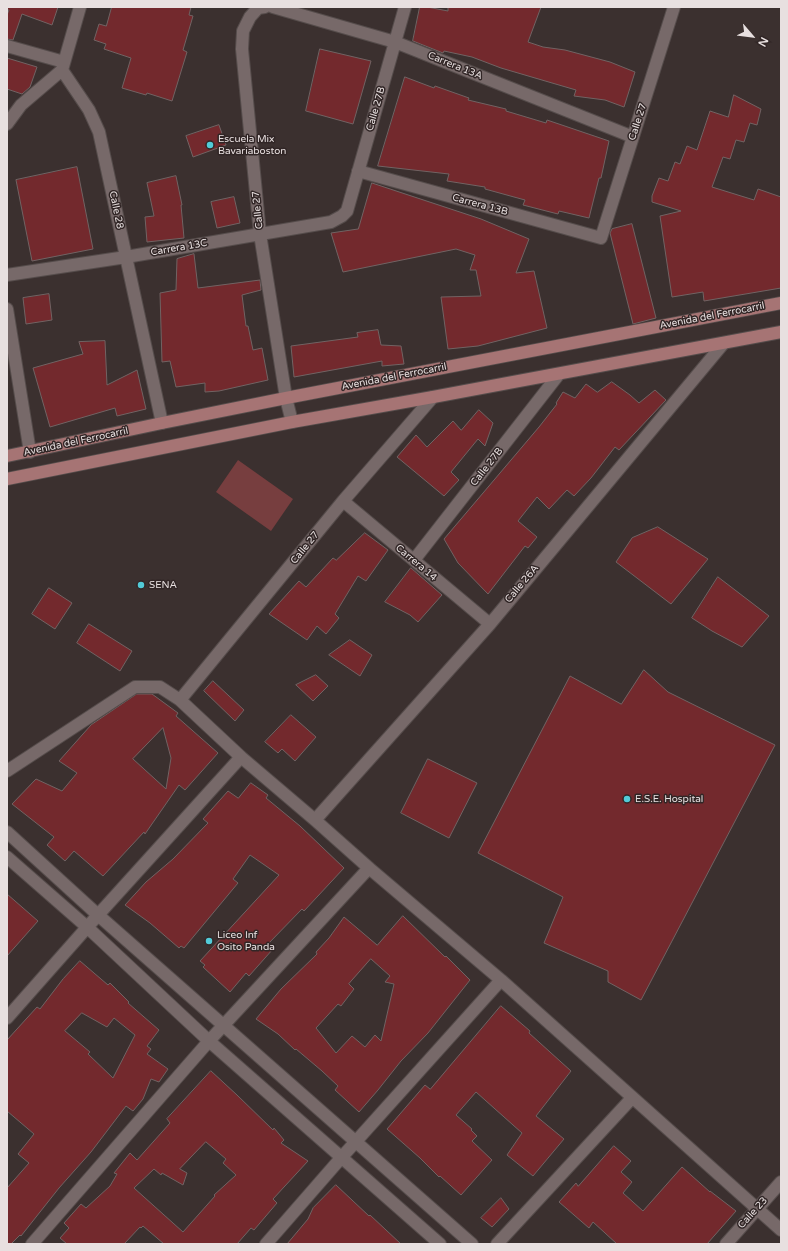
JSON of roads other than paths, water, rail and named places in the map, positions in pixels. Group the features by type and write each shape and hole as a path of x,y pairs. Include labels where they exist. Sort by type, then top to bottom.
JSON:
{"main road":[{"name":"Avenida del Ferrocarril","path":"7,456 286,398 781,303"},
{"path":"7,479 292,422 723,344 781,332"}],"street":[{"path":"7,124 21,105 63,66 80,7"},
{"name":"Calle 27","path":"265,7 258,8 250,18 243,31 242,49 260,234 286,398 292,422"},
{"name":"Carrera 13A","path":"273,7 395,42 633,137"},
{"name":"Calle 27B","path":"346,211 405,7"},
{"name":"Calle 27","path":"602,238 674,7"},
{"path":"7,46 63,66"},
{"name":"Calle 28","path":"63,66 89,110 99,132 162,423"},
{"name":"Carrera 13B","path":"358,171 602,238"},
{"name":"Carrera 13C","path":"7,275 126,257 331,222 342,216 346,211"},
{"path":"7,309 30,452"},
{"name":"Calle 26A","path":"315,820 490,624 723,344"},
{"name":"Calle 27B","path":"414,560 560,374"},
{"name":"Calle 27","path":"180,700 343,501 433,397"},
{"name":"Carrera 14","path":"343,501 490,624"},
{"path":"7,771 135,687 160,687 180,700 241,757 501,980 781,1230"},
{"path":"7,1018 241,757"},
{"path":"7,832 98,915 472,1244"},
{"path":"7,857 87,927 209,1041 440,1244"},
{"path":"32,1244 209,1041 369,868"},
{"path":"266,1244 355,1142 501,980"},
{"path":"497,1244 632,1098"},
{"name":"Calle 23","path":"726,1244 781,1182"}],"place":[{"name":"Escuela Mix Bavariaboston","path":"210,145"},
{"name":"SENA","path":"141,585"},
{"name":"E.S.E. Hospital","path":"627,799"},
{"name":"Liceo Inf Osito Panda","path":"209,941"}]}
